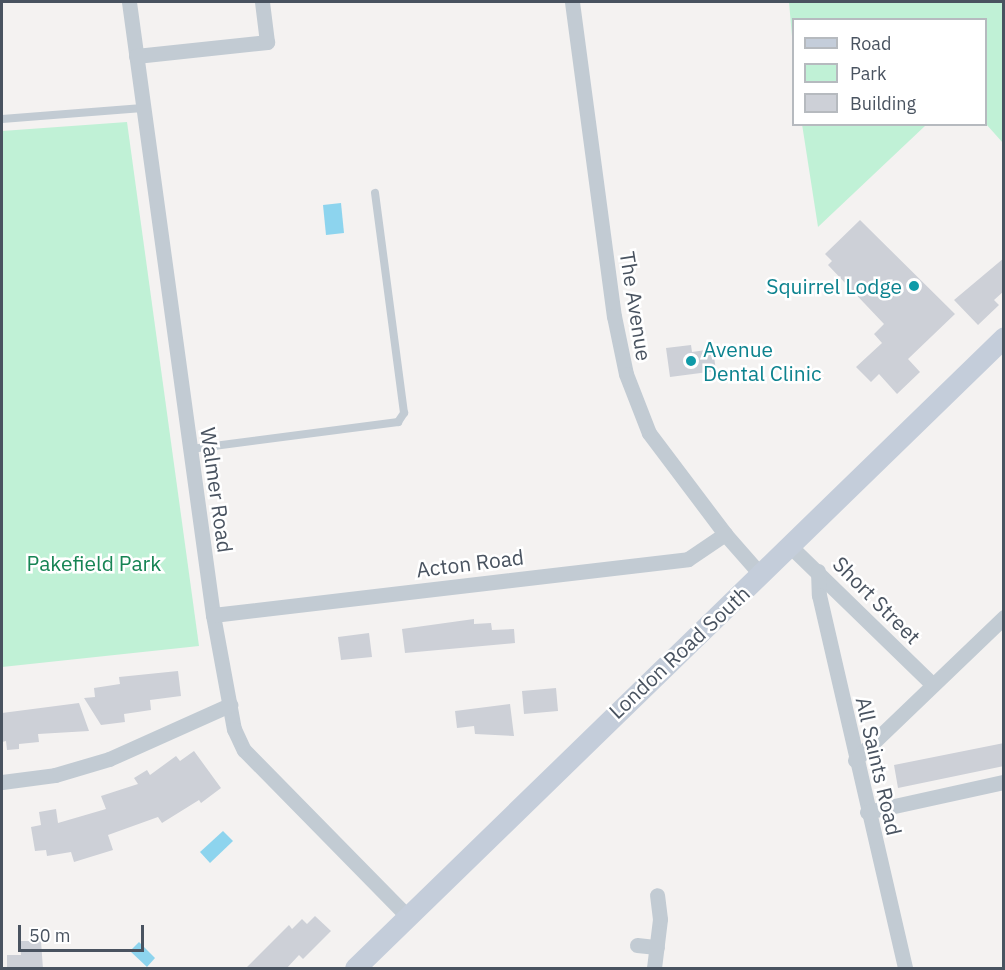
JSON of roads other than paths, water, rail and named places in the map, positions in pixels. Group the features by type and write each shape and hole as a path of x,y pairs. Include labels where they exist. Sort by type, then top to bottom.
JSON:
{"main road":[{"name":"London Road South","path":"355,969 703,626 761,575 1004,337"}],"street":[{"name":"Walmer Road","path":"129,2 213,615 230,705 244,750 407,916"},
{"path":"136,56 267,42 262,2"},
{"name":"The Avenue","path":"572,2 614,316 626,374 649,433 724,534 761,575"},
{"name":"Acton Road","path":"213,615 688,559 724,534"},
{"name":"Short Street","path":"790,546 819,571 933,685"},
{"name":"All Saints Road","path":"819,571 819,595 855,760 905,969"},
{"path":"855,760 1004,617"},
{"path":"2,782 55,775 109,759 230,705"},
{"path":"867,812 1004,782"},
{"path":"654,969 660,919 657,895"},
{"path":"637,945 657,947"}],"lane":[{"path":"2,119 143,108"},
{"path":"191,449 398,422 404,413 375,193"}],"water":[{"path":"341,203 344,233 326,235 323,205"},
{"path":"223,831 233,841 210,863 200,852"},
{"path":"139,942 155,958 147,967 130,951"}],"place":[{"name":"Squirrel Lodge","path":"914,286"},
{"name":"Avenue Dental Clinic","path":"691,361"}],"park label":[{"name":"Pakefield Park","path":"94,563"}]}
